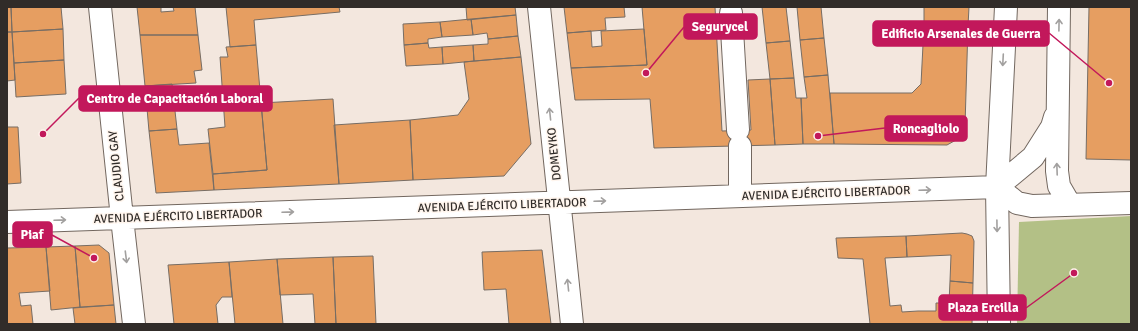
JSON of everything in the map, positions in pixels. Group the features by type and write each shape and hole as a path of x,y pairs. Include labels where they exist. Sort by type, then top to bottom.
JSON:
{"street":[{"name":"CLAUDIO GAY","path":"100,7 134,324"},
{"name":"DOMEYKO","path":"539,7 572,324"},
{"path":"999,324 997,187 1006,7"},
{"path":"1059,7 1056,171 1059,186 1070,206"},
{"path":"731,13 739,138 740,196"},
{"path":"997,187 1033,157 1052,127 1058,105"},
{"name":"AVENIDA EJÉRCITO LIBERTADOR","path":"7,222 997,187"},
{"path":"997,187 1017,203 1032,206 1131,203"}],"green space":[{"path":"1131,216 1131,324 1017,324 1019,222"}],"building":[{"path":"7,7 11,7 12,32 7,32"},
{"path":"11,7 61,7 63,29 12,32"},
{"path":"137,7 161,7 161,12 174,11 173,7 195,7 198,35 140,35"},
{"path":"226,7 339,7 340,12 254,20 256,45 230,47"},
{"path":"466,7 515,7 516,15 467,20"},
{"path":"564,7 624,7 625,17 605,18 606,30 567,33"},
{"path":"642,7 715,7 722,131 751,130 748,80 770,79 775,145 654,148 650,99 575,100 571,68 647,65"},
{"path":"762,7 786,7 790,41 766,43"},
{"path":"797,7 821,7 824,38 800,40"},
{"path":"924,7 969,7 968,26 924,25"},
{"path":"1089,7 1131,7 1131,160 1086,159"},
{"path":"516,15 518,36 488,39 487,33 473,35 471,19"},
{"path":"471,19 473,35 442,37 440,22"},
{"path":"440,22 442,37 428,39 428,43 404,45 403,24"},
{"path":"924,25 968,26 965,126 961,135 947,145 834,144 830,93 912,93 921,84"},
{"path":"63,29 64,60 14,63 12,32"},
{"path":"644,29 647,65 571,68 567,33 591,31 592,47 602,46 601,31"},
{"path":"7,32 12,32 15,80 7,81"},
{"path":"140,35 198,35 202,70 194,71 196,83 145,86"},
{"path":"518,36 521,57 474,61 473,45 488,44 488,39"},
{"path":"824,38 828,75 804,77 800,40"},
{"path":"790,41 794,78 770,79 766,43"},
{"path":"428,43 429,48 442,47 443,64 406,66 404,45"},
{"path":"256,45 267,170 213,174 208,129 225,127 220,57 228,57 226,47"},
{"path":"473,45 474,61 443,64 442,47"},
{"path":"521,57 531,144 504,176 413,180 410,120 458,115 469,99 464,62"},
{"path":"64,60 66,94 16,97 14,63"},
{"path":"828,75 834,144 803,144 801,98 807,98 804,77"},
{"path":"794,78 796,98 801,98 803,144 775,145 770,79"},
{"path":"172,84 177,129 149,131 145,86"},
{"path":"333,99 339,184 214,190 213,174 267,170 261,103"},
{"path":"410,120 413,180 339,184 334,125"},
{"path":"7,127 18,127 21,183 7,184"},
{"path":"177,129 179,145 209,143 214,190 156,193 149,131"},
{"path":"962,233 972,236 974,241 973,283 950,281 951,255 907,257 906,236"},
{"path":"906,236 907,257 885,258 890,306 901,305 902,312 936,311 936,303 949,303 950,281 973,283 972,324 870,324 863,259 838,258 836,238"},
{"path":"99,245 109,253 114,305 80,307 75,246"},
{"path":"75,246 80,307 51,310 46,247"},
{"path":"46,247 50,291 19,293 21,306 31,305 33,324 7,324 7,248"},
{"path":"542,250 551,324 509,324 506,289 484,290 482,252"},
{"path":"373,256 376,324 336,324 333,257"},
{"path":"333,257 336,324 315,324 313,294 280,295 277,259"},
{"path":"277,259 283,324 235,324 229,262"},
{"path":"229,262 232,297 222,297 216,305 218,324 174,324 168,265"},
{"path":"114,305 116,324 75,324 73,308"}],"place":[{"name":"Segurycel","path":"646,73"},
{"name":"Edificio Arsenales de Guerra","path":"1109,83"},
{"name":"Centro de Capacitación Laboral","path":"43,134"},
{"name":"Roncagliolo","path":"818,136"},
{"name":"Piaf","path":"94,258"},
{"name":"Plaza Ercilla","path":"1074,273"}]}
